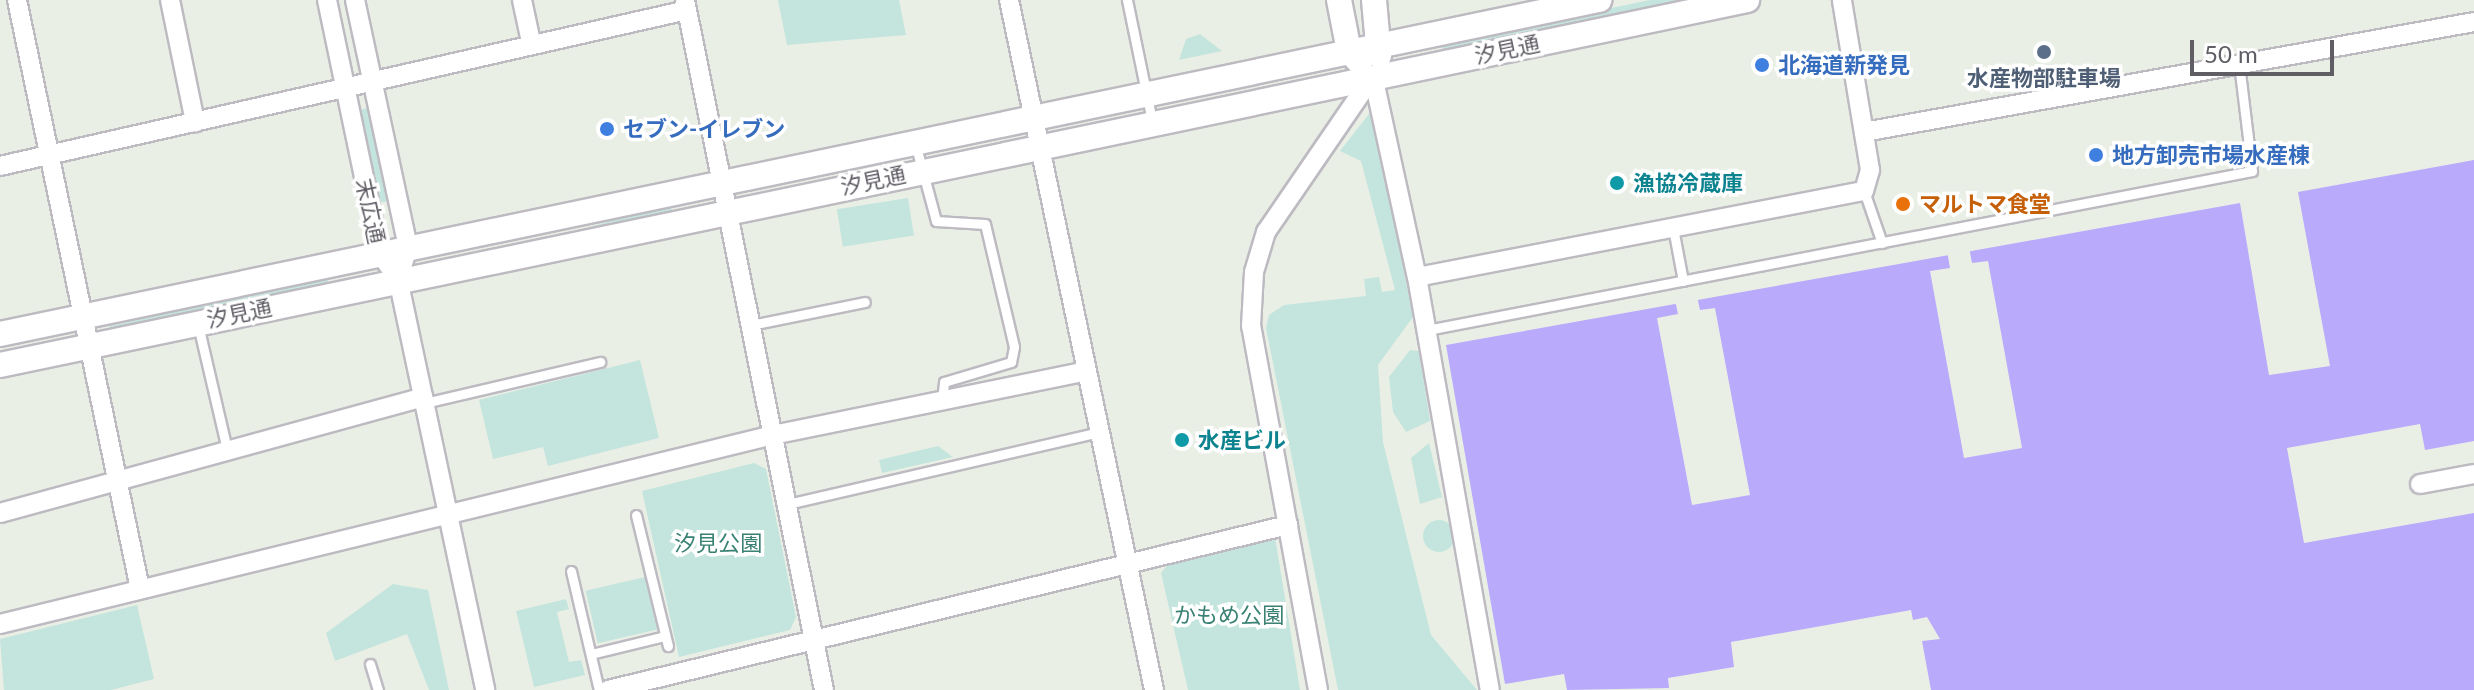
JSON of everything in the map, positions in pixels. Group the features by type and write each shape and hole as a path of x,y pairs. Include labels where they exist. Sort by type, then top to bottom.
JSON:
{"street":[{"path":"17,0 86,346 140,589"},
{"path":"170,0 195,122"},
{"name":"末広通","path":"327,0 380,254 398,279"},
{"name":"末広通","path":"355,0 408,248 398,279"},
{"path":"522,0 531,42"},
{"path":"1009,0 1154,690"},
{"path":"1339,0 1349,51 1373,76 1417,277 1490,690"},
{"path":"1318,690 1251,326 1254,272 1266,232 1373,76 1382,44 1374,0"},
{"name":"汐見通","path":"0,334 1599,0"},
{"name":"汐見通","path":"0,365 1039,144 1747,0"},
{"path":"1417,277 1864,191 1870,170 1842,0"},
{"path":"0,166 686,5 824,690"},
{"path":"1864,132 2474,22"},
{"path":"398,279 485,690"},
{"path":"0,624 447,512 773,435 1087,371"},
{"path":"0,513 227,450 424,400"},
{"path":"2420,484 2474,474"},
{"path":"608,690 1288,525"}],"lane":[{"path":"1127,0 1152,121"},
{"path":"1427,330 2252,171 2239,64"},
{"path":"915,142 936,221 985,224 1014,347 1011,362 944,382 942,401"},
{"path":"1864,191 1882,243"},
{"path":"1673,228 1683,281"},
{"path":"751,325 865,302"},
{"path":"197,322 227,450"},
{"path":"424,400 600,362"},
{"path":"787,504 1100,432"},
{"path":"591,654 666,641 636,515"},
{"path":"571,571 599,690"},
{"path":"370,664 378,690"}],"green space":[{"path":"778,0 899,0 906,35 787,45"},
{"path":"1650,0 1689,0 1443,50 1441,43"},
{"path":"1200,34 1222,51 1179,60 1186,39"},
{"path":"369,108 387,201 379,203 361,110"},
{"path":"1372,110 1413,317 1378,365 1383,442 1431,635 1477,690 1338,690 1266,328 1269,315 1284,305 1366,296 1364,279 1379,277 1382,292 1395,290 1361,161 1340,151"},
{"path":"908,198 914,236 843,247 837,209"},
{"path":"670,204 672,211 465,270 463,263"},
{"path":"327,276 329,285 112,335 110,326"},
{"path":"1410,350 1419,351 1430,421 1406,432 1393,412 1389,377"},
{"path":"640,360 659,438 548,466 543,447 493,459 479,400"},
{"path":"1429,443 1442,497 1420,504 1411,458"},
{"path":"938,446 953,457 882,473 879,460"},
{"name":"汐見公園","path":"754,463 766,469 796,617 790,630 679,657 642,491"},
{"path":"1439,520 1450,525 1455,536 1450,547 1439,552 1428,547 1423,536 1428,525"},
{"name":"かもめ公園","path":"1275,537 1300,690 1188,690 1161,573 1173,558"},
{"path":"645,577 657,630 598,643 586,591"},
{"path":"393,584 428,590 449,690 429,690 407,634 335,661 326,633"},
{"path":"566,599 569,609 557,612 569,662 581,660 585,675 534,687 516,611"},
{"path":"137,605 154,679 111,690 4,690 0,639"}],"shaded area":[{"path":"2474,160 2474,441 2425,450 2420,424 2287,448 2304,543 2474,513 2474,690 1931,690 1922,641 1940,639 1927,617 1913,620 1911,610 1731,642 1734,667 1668,678 1669,688 1567,690 1564,674 1505,684 1446,345 2240,203 2269,375 2330,366 2298,192"}],"pier":[{"path":"1969,247 1972,263 1988,261 2022,448 1964,458 1930,271 1950,268 1947,251"},
{"path":"1697,296 1700,310 1715,308 1750,495 1692,505 1657,318 1678,314 1675,300"}],"place":[{"name":"水産物部駐車場","path":"2044,52"},
{"name":"北海道新発見","path":"1762,65"},
{"name":"セブン-イレブン","path":"607,129"},
{"name":"地方卸売市場水産棟","path":"2096,155"},
{"name":"漁協冷蔵庫","path":"1617,183"},
{"name":"マルトマ食堂","path":"1903,204"},
{"name":"水産ビル","path":"1182,440"}]}
